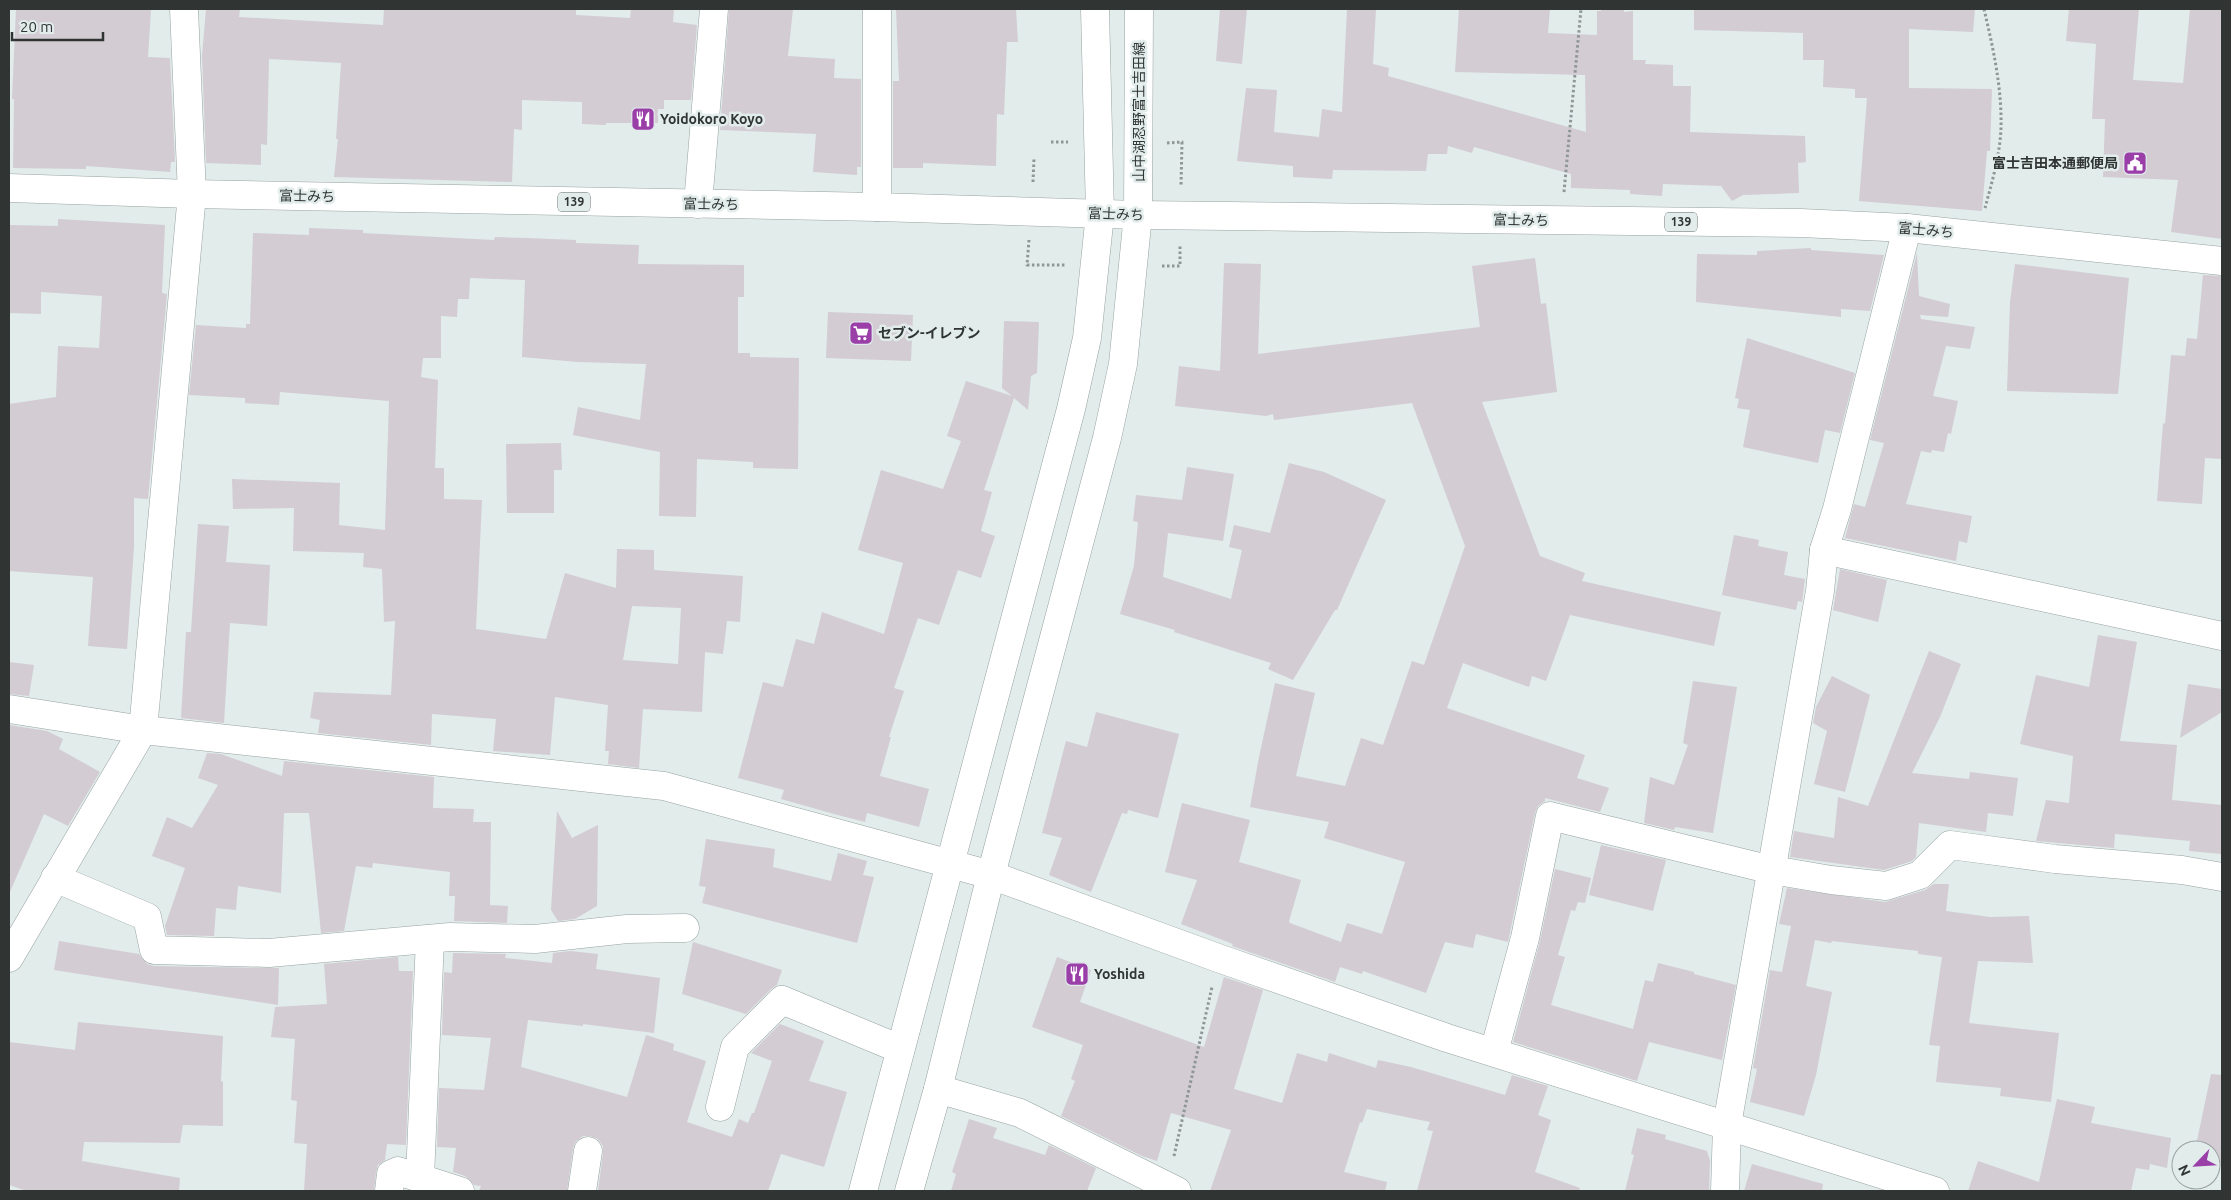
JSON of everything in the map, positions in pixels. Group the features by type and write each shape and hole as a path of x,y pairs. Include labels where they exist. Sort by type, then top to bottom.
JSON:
{"main road":[{"path":"9,958 143,730 192,194 184,9"},
{"path":"698,204 714,9"},
{"path":"877,9 877,207"},
{"path":"863,1191 1071,409 1087,338 1100,214 1095,9"},
{"name":"山中湖忍野富士吉田線","path":"909,1191 938,1089 991,875 1107,438 1123,364 1138,215 1139,9"},
{"name":"富士みち","path":"9,188 192,194 877,207 1138,215 1801,223 1907,228 2222,262"},
{"path":"1724,1191 1727,1125 1820,591 1824,550 1839,499 1907,228"},
{"path":"1824,550 2222,636"},
{"path":"9,709 143,730 664,786 991,875 1218,958 1494,1052 1935,1191"},
{"path":"1494,1052 1525,938 1550,816 1772,870 1831,880 1886,886 1920,875 1950,845 2055,858 2182,870 2222,877"},
{"path":"55,878 147,917 154,950 269,953 450,937 535,939 628,929 685,928"},
{"path":"420,1178 430,939"},
{"path":"720,1107 735,1047 782,1000 900,1049"},
{"path":"938,1089 1020,1113 1172,1189"},
{"path":"582,1191 588,1151"},
{"path":"389,1191 392,1174 398,1171 460,1191"}],"path":[{"path":"1561,220 1581,9"},
{"path":"1978,235 1995,167 2001,129 1997,70 1984,9"},
{"path":"1172,1189 1218,958"}],"building":[{"path":"16,9 151,10 148,57 170,58 175,162 171,162 170,172 86,166 86,169 13,168 14,99 12,99"},
{"path":"206,9 240,9 239,17 383,25 384,9 576,9 576,15 630,18 631,9 674,9 673,22 697,25 691,100 664,100 664,109 658,109 658,123 606,123 606,125 582,124 582,102 522,100 522,130 514,129 512,182 334,177 338,139 336,139 341,63 269,59 267,145 261,144 261,165 206,163 202,56"},
{"path":"729,9 793,9 788,56 835,59 834,78 861,79 861,167 857,167 857,175 813,172 816,134 720,130"},
{"path":"896,9 1016,9 1018,42 1007,42 1004,115 997,114 996,166 923,163 923,168 893,168 893,81 899,81"},
{"path":"1220,9 1247,9 1242,64 1216,61"},
{"path":"1347,9 1376,9 1373,64 1389,68 1388,76 1586,132 1585,75 1455,72 1459,9 1550,9 1548,33 1597,35 1597,11 1601,11 1601,9 1624,9 1624,12 1633,11 1633,60 1646,60 1645,64 1673,65 1673,86 1691,86 1690,132 1805,136 1806,162 1798,163 1799,193 1743,195 1732,201 1721,186 1663,184 1662,196 1630,194 1630,190 1571,188 1571,174 1474,147 1472,153 1448,146 1447,154 1428,154 1426,171 1333,170 1332,179 1293,177 1293,166 1237,161 1246,88 1277,90 1274,132 1319,137 1322,109 1342,112"},
{"path":"1694,9 1975,9 1973,32 1909,29 1909,88 1992,89 1990,151 1987,151 1982,211 1859,201 1867,98 1855,98 1855,89 1823,87 1824,60 1803,60 1803,33 1694,30"},
{"path":"2069,9 2139,9 2133,80 2183,83 2190,9 2222,9 2222,239 2171,232 2178,180 2103,177 2105,119 2092,119 2096,44 2066,41"},
{"path":"58,219 165,225 162,293 167,294 148,499 134,498 134,547 127,649 88,646 93,577 9,571 9,404 56,397 58,346 99,348 102,296 41,292 41,314 9,313 9,225 58,226"},
{"path":"309,228 494,240 495,237 576,240 576,243 639,245 638,264 744,265 744,297 738,297 738,353 750,353 750,357 799,358 798,469 753,468 753,462 697,459 696,517 659,516 660,452 573,435 578,407 640,420 646,364 577,362 522,357 525,280 470,278 469,299 458,299 457,317 441,316 441,358 423,358 421,377 438,380 435,468 444,468 444,499 482,500 476,629 546,639 565,573 616,588 617,549 654,550 654,570 743,576 740,622 727,621 723,654 705,652 702,712 643,709 639,768 608,764 609,751 605,751 608,705 555,697 550,755 493,751 496,719 432,714 431,745 318,733 320,720 310,718 314,692 391,695 395,621 384,622 382,569 363,567 364,553 293,551 294,508 233,509 232,479 340,483 339,525 385,530 389,401 280,392 279,405 245,403 245,398 189,395 196,325 246,328 246,324 250,324 253,233 309,235","holes":["632,606 681,608 678,664 623,660"]},
{"path":"1811,248 1811,250 1884,255 1870,311 1841,309 1841,317 1696,302 1697,254 1757,255 1757,251"},
{"path":"1917,253 1919,296 1950,304 1948,317 1920,315 1921,319 1975,327 1970,349 1946,346 1933,396 1958,401 1951,434 1948,433 1944,452 1932,450 1931,453 1921,451 1906,504 1972,516 1967,543 1959,541 1956,561 1845,538 1854,504 1865,507 1884,443 1870,440"},
{"path":"1535,258 1541,304 1546,303 1557,392 1482,402 1540,556 1585,573 1582,581 1721,612 1714,646 1570,615 1546,681 1532,676 1529,687 1463,663 1447,708 1585,755 1577,778 1609,788 1600,812 1545,798 1545,801 1538,806 1535,813 1508,942 1476,934 1473,948 1445,942 1426,993 1363,971 1362,974 1340,967 1335,982 1232,946 1233,944 1181,924 1197,880 1165,872 1182,803 1250,820 1239,862 1301,880 1290,923 1341,942 1347,923 1382,934 1405,862 1324,838 1329,822 1250,807 1259,757 1275,683 1315,693 1296,776 1345,786 1361,738 1383,745 1412,661 1424,665 1465,546 1412,403 1274,420 1273,414 1266,416 1175,406 1179,366 1220,371 1224,263 1261,264 1258,354 1480,327 1472,266"},
{"path":"2015,264 2129,278 2118,394 2007,391 2010,302"},
{"path":"2203,275 2222,276 2222,459 2205,458 2202,504 2157,501 2171,355 2185,356 2187,338 2197,339"},
{"path":"828,312 913,315 911,361 826,358"},
{"path":"1004,321 1039,322 1037,373 1031,376 1028,410 1014,398 984,490 992,492 981,531 995,536 981,578 958,570 939,625 918,618 894,688 904,691 889,737 891,737 880,776 929,789 919,827 867,813 865,822 834,814 781,799 784,790 738,778 763,682 783,687 796,639 814,644 822,612 884,634 903,563 858,550 881,470 943,489 961,441 947,436 966,381 1012,396 1002,388"},
{"path":"1747,338 1855,373 1840,433 1825,430 1818,463 1743,447 1750,410 1737,408 1739,399 1735,398"},
{"path":"561,443 562,470 554,470 554,513 507,513 506,444"},
{"path":"1289,463 1324,472 1386,500 1337,610 1335,610 1293,680 1268,669 1271,663 1174,632 1175,630 1120,614 1134,566 1138,522 1133,521 1136,495 1182,500 1187,467 1234,474 1223,541 1168,533 1163,577 1231,599 1242,550 1229,547 1234,525 1270,533"},
{"path":"198,524 229,526 226,562 270,565 267,626 230,623 224,723 181,718 186,632 191,632"},
{"path":"1734,535 1759,540 1758,546 1788,552 1784,575 1805,579 1802,602 1798,601 1796,610 1722,595"},
{"path":"1840,569 1887,580 1878,622 1833,610"},
{"path":"2098,635 2137,642 2120,741 2177,745 2172,800 2222,805 2222,854 2189,851 2190,841 2115,834 2114,848 2036,841 2046,800 2069,803 2073,756 2020,744 2036,675 2089,687"},
{"path":"1929,651 1961,664 1940,717 1912,773 1969,779 1970,772 2018,778 2013,816 1988,813 1986,832 1919,823 1916,857 1912,861 1884,870 1790,857 1794,831 1834,838 1838,797 1868,806"},
{"path":"9,662 34,665 29,696 9,694"},
{"path":"1832,676 1870,695 1845,792 1814,784 1827,731 1813,723 1816,707"},
{"path":"1693,681 1737,687 1713,833 1675,827 1674,830 1644,823 1650,777 1674,785 1688,745 1683,743"},
{"path":"2188,684 2222,689 2222,712 2180,738"},
{"path":"1096,712 1179,734 1158,818 1128,810 1127,814 1122,813 1091,892 1049,875 1062,838 1042,833 1066,741 1087,747"},
{"path":"9,725 47,731 63,739 59,749 100,772 68,826 44,814 9,894"},
{"path":"207,753 221,754 282,776 284,761 434,777 433,808 474,809 473,822 491,822 490,905 508,906 507,923 454,921 455,896 449,896 450,872 373,863 372,868 356,866 344,931 321,933 309,813 284,813 281,893 238,886 236,910 216,908 214,936 167,935 165,926 185,868 152,856 167,817 192,828 218,785 198,778"},
{"path":"557,811 572,838 598,825 597,906 575,919 558,921 551,910"},
{"path":"706,839 775,849 773,867 831,881 838,853 867,861 863,875 874,877 857,943 702,903 706,887 699,886"},
{"path":"1601,845 1666,860 1653,911 1589,895"},
{"path":"1555,869 1591,878 1585,903 1578,902 1575,911 1571,910 1558,955 1565,957 1551,1005 1633,1029 1645,980 1653,982 1658,963 1736,985 1722,1060 1649,1042 1637,1081 1513,1042 1540,941"},
{"path":"1934,884 1949,884 1946,911 1990,917 2029,916 2033,963 1978,961 1969,1023 2059,1033 2051,1102 2000,1096 2001,1088 1936,1082 1940,1046 1929,1045 1942,957 1918,954 1918,951 1815,940 1806,986 1832,992 1816,1075 1804,1116 1750,1102 1757,1069 1753,1068 1770,970 1782,972 1791,926 1779,924 1787,888 1885,902 1925,890"},
{"path":"59,941 139,954 147,964 154,966 279,968 278,1005 54,970"},
{"path":"693,942 782,970 777,985 746,1014 682,994"},
{"path":"570,951 598,954 596,969 660,978 654,1033 583,1024 583,1026 528,1020 521,1067 627,1097 646,1035 674,1044 673,1050 706,1061 687,1122 732,1137 739,1119 748,1123 752,1113 754,1113 772,1061 751,1053 780,1024 824,1041 809,1081 847,1092 824,1167 781,1154 768,1191 598,1191 603,1146 598,1139 583,1136 576,1141 573,1148 567,1191 479,1191 481,1186 474,1185 465,1176 453,1172 456,1148 437,1147 439,1088 484,1090 491,1038 442,1035 444,972 452,973 453,953 506,954 505,958 552,963 553,953"},
{"path":"398,957 399,971 413,971 406,1145 387,1144 385,1160 378,1165 376,1172 374,1191 304,1191 307,1144 294,1143 297,1101 291,1100 295,1039 271,1037 275,1007 327,1004 324,964"},
{"path":"1057,957 1091,970 1080,1002 1204,1047 1224,977 1263,990 1234,1089 1282,1103 1297,1053 1327,1062 1329,1053 1376,1068 1378,1060 1411,1067 1505,1095 1512,1075 1548,1086 1538,1115 1551,1120 1535,1172 1580,1188 1579,1191 1417,1191 1433,1131 1427,1130 1430,1122 1367,1109 1362,1123 1360,1122 1344,1172 1387,1182 1385,1191 1210,1191 1231,1130 1171,1113 1157,1161 1142,1156 1061,1116 1075,1081 1071,1079 1083,1045 1032,1027"},
{"path":"78,1022 223,1036 221,1081 223,1082 223,1126 183,1125 180,1143 84,1142 82,1161 180,1178 179,1191 27,1191 9,1185 9,1042 75,1050"},
{"path":"2211,1074 2222,1075 2222,1163 2221,1140 2197,1140"},
{"path":"2057,1099 2095,1107 2091,1123 2171,1138 2167,1168 2150,1164 2149,1170 2136,1168 2131,1191 1968,1191 1978,1161 2039,1182"},
{"path":"969,1119 997,1128 993,1138 1045,1155 1049,1145 1096,1168 1087,1191 951,1191 956,1174 952,1172"},
{"path":"1637,1128 1666,1135 1665,1139 1707,1151 1710,1161 1709,1191 1625,1191 1634,1155 1631,1154"},
{"path":"1752,1164 1823,1184 1822,1191 1744,1191"}],"place":[{"name":"Yoidokoro Koyo","path":"643,119"},
{"name":"富士吉田本通郵便局","path":"2135,163"},
{"name":"セブン-イレブン","path":"861,333"},
{"name":"Yoshida","path":"1077,974"}]}
